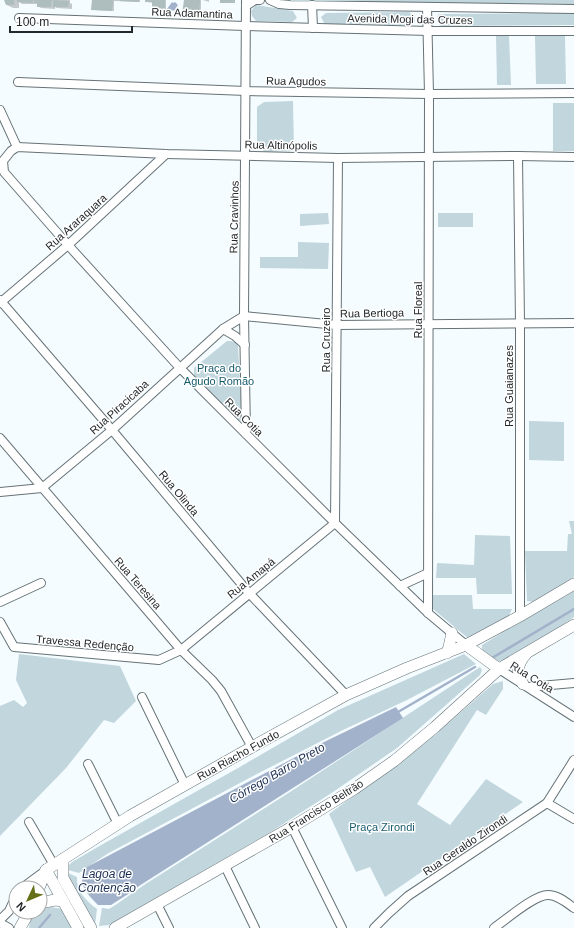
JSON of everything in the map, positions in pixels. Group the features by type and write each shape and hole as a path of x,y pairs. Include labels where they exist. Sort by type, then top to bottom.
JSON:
{"main road":[{"name":"Rua Riacho Fundo","path":"50,868 118,824 346,695 407,668 466,646 574,584"},
{"name":"Rua Francisco Beltrão","path":"115,928 292,828 354,789 394,761 435,727 499,669 574,625"},
{"path":"446,653 452,633"},
{"path":"466,646 499,669"},
{"path":"526,654 518,665 518,672 519,678 526,685"},
{"path":"63,859 62,865 64,878 91,928"},
{"path":"43,880 50,868"},
{"path":"50,868 63,901 78,928"},
{"path":"48,901 55,900 63,901"}],"street":[{"name":"Avenida Mogi das Cruzes","path":"246,3 261,0 290,5 574,9"},
{"name":"Rua Cravinhos","path":"246,3 244,316 246,434"},
{"path":"312,5 313,28"},
{"name":"Rua Floreal","path":"427,7 429,31 428,613"},
{"name":"Rua Adamantina","path":"18,18 246,26"},
{"name":"Avenida Mogi das Cruzes","path":"246,26 429,31 574,31"},
{"name":"Rua Agudos","path":"18,82 246,91 429,94 574,93"},
{"path":"0,110 17,147"},
{"name":"Rua Altinópolis","path":"17,147 166,154 338,158 518,156 574,158"},
{"name":"Rua Cotia","path":"17,147 11,151 3,161 4,172 68,245 180,368 335,523 428,613 466,646"},
{"name":"Rua Araraquara","path":"1,302 68,245 166,154"},
{"name":"Rua Guaianazes","path":"518,156 520,324 520,616"},
{"name":"Rua Cruzeiro","path":"335,523 338,158"},
{"name":"Rua Olinda","path":"1,302 112,430 249,593 346,695"},
{"name":"Rua Bertioga","path":"244,316 337,325 429,323 574,323"},
{"name":"Rua Piracicaba","path":"42,488 112,430 223,329 244,316"},
{"path":"223,329 235,336 245,346"},
{"name":"Rua Teresina","path":"0,438 181,650 212,680 221,691 252,747"},
{"path":"0,492 42,488"},
{"name":"Rua Amapá","path":"181,650 335,523"},
{"path":"400,586 428,573"},
{"path":"0,602 41,583"},
{"name":"Travessa Redenção","path":"0,622 14,648 158,660 181,650"},
{"name":"Rua Cotia","path":"499,669 574,717"},
{"path":"526,685 574,683"},
{"path":"142,697 185,785"},
{"path":"574,760 547,803 574,819"},
{"path":"88,764 118,824"},
{"name":"Rua Geraldo Zirondi","path":"374,928 408,896 547,803"},
{"path":"29,822 50,868"},
{"path":"292,828 342,928"},
{"path":"224,866 255,928"},
{"name":"Rua Riacho Fundo","path":"33,880 50,868"},
{"path":"494,928 537,898 549,895 559,898 574,908"},
{"path":"157,904 169,928"},
{"path":"0,920 8,912"},
{"path":"0,923 9,928"}],"green space":[{"path":"277,0 574,0 574,4 285,2"},
{"path":"256,5 293,11 297,18 292,22 256,21 252,16 251,11"},
{"path":"409,12 415,17 415,22 410,25 326,24 321,17 326,13"},
{"path":"574,13 574,25 441,26 437,20 438,15 440,14"},
{"path":"496,35 509,35 511,85 497,85"},
{"path":"535,36 565,36 566,84 536,84"},
{"path":"293,101 294,151 265,152 257,145 257,107 264,102"},
{"path":"553,103 574,103 574,151 553,151"},
{"path":"328,213 329,224 300,226 300,214"},
{"path":"438,213 473,213 473,227 438,227"},
{"path":"298,242 329,243 328,269 260,268 260,257 298,257"},
{"name":"Praça do Agudo Romão","path":"227,341 236,343 238,346 242,416 240,420 236,420 194,378 194,368"},
{"path":"529,421 564,422 564,461 529,460"},
{"path":"569,521 574,521 574,577 534,602 527,601 525,551 567,551 568,534 572,534"},
{"path":"475,535 510,536 512,594 477,594 476,578 436,578 437,563 474,565"},
{"path":"574,588 574,617 534,644 511,657 495,661 482,652 482,645"},
{"path":"432,595 472,595 473,609 512,609 509,616 469,639 433,609"},
{"path":"19,654 120,666 136,701 114,723 104,720 66,768 0,836 0,706 14,700 23,707 27,703 16,680"},
{"path":"464,654 476,664 407,700 343,730 255,775 107,854 79,873 68,870 69,865 72,862 338,710"},
{"path":"480,667 482,670 480,675 397,748 333,792 269,833 109,925 99,926 102,908 109,909 117,904"},
{"name":"Praça Zirondi","path":"503,681 503,689 486,715 477,710 417,804 450,825 486,779 523,802 385,897 370,867 356,872 329,814 435,735 493,684"},
{"path":"68,873 77,877 78,887 82,895 97,909 95,925 68,877"},
{"path":"48,908 62,909 75,928 29,928 31,920 48,920"}],"water":[{"path":"172,2 175,2 178,5 174,11 173,10 170,12 167,9"},
{"name":"Lagoa de Contenção","path":"396,707 403,718 111,905 98,905 84,888 82,878 87,867 322,743"}],"building":[{"path":"4,0 14,0 14,5 6,5"},
{"path":"17,0 33,0 33,3 17,2"},
{"path":"34,0 52,0 51,7 37,7 37,3 34,3"},
{"path":"53,0 69,1 68,7 53,7"},
{"path":"92,0 113,0 112,11 91,10"},
{"path":"139,0 139,2 120,1"},
{"path":"145,0 165,0 165,14 152,14 152,2 145,2"},
{"path":"184,0 200,0 199,14 182,14"},
{"path":"220,0 235,0 235,3 220,3"}],"waterway":[{"name":"Córrego Barro Preto","path":"492,658 574,609"},
{"name":"Córrego Barro Preto","path":"398,712 475,667"},
{"path":"39,928 50,915"}]}
